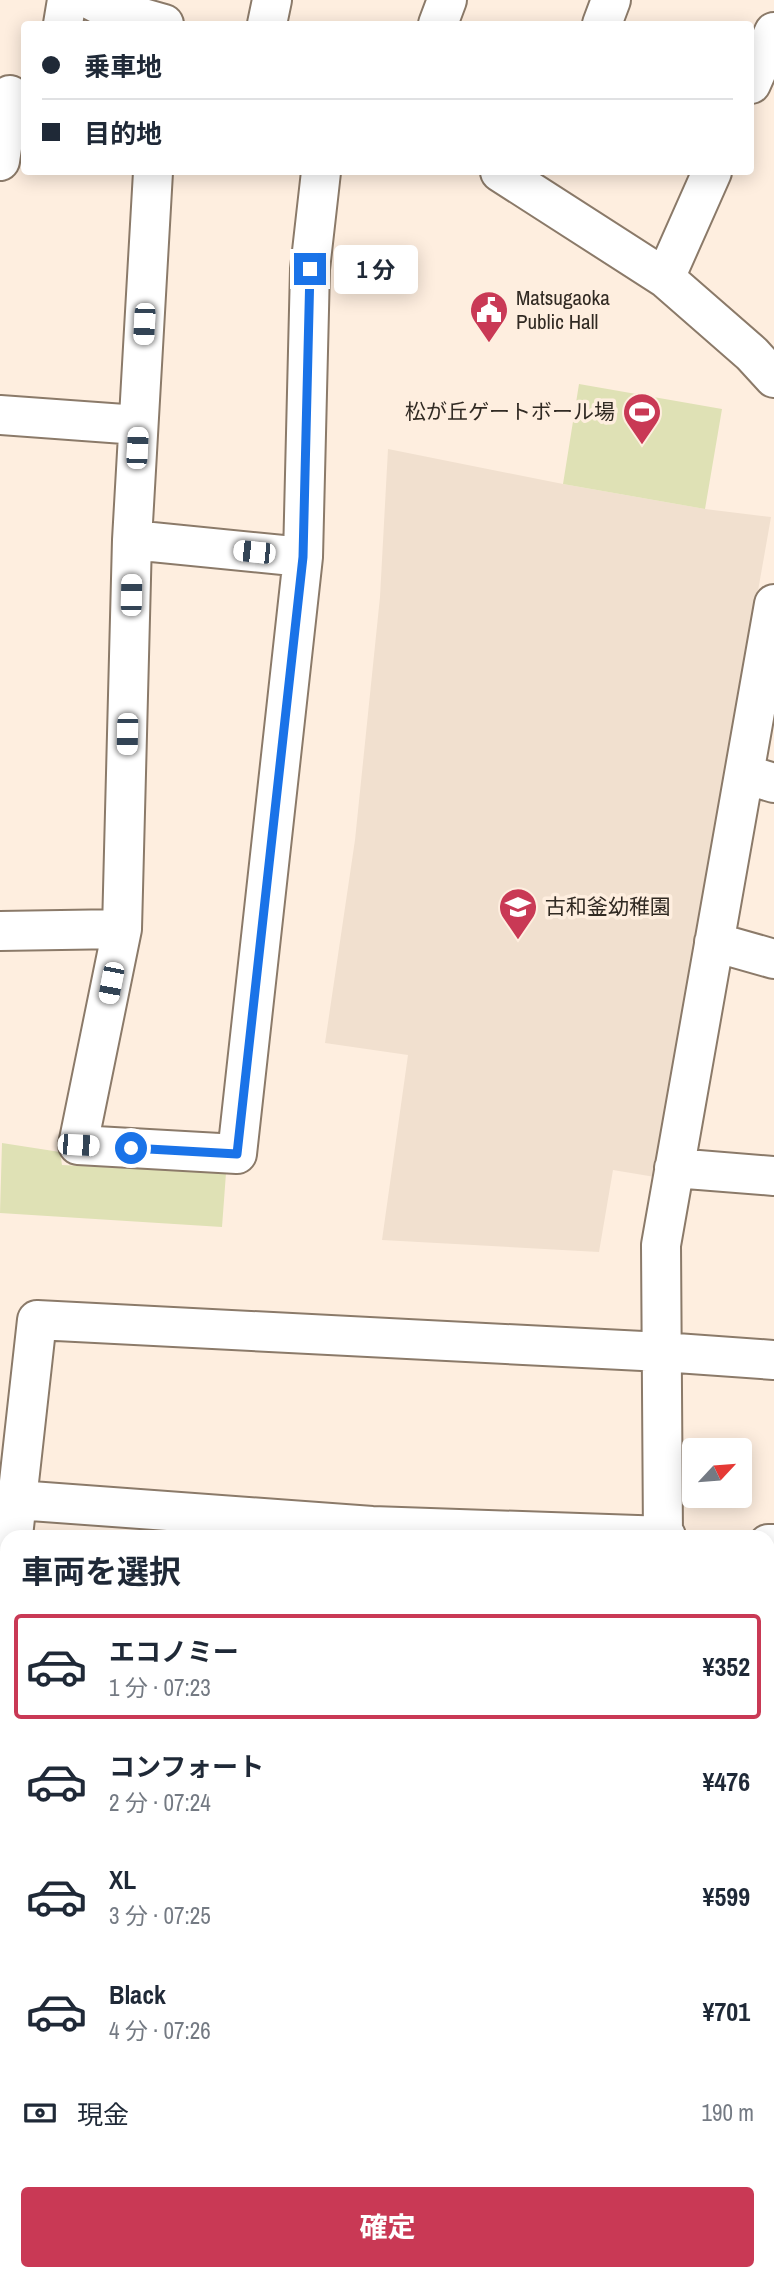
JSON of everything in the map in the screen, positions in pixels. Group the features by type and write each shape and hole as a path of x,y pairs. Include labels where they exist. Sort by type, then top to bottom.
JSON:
{"street":[{"path":"64,21 67,0"},
{"path":"91,0 104,7 153,21"},
{"path":"268,21 272,0"},
{"path":"439,21 447,0"},
{"path":"603,21 611,0"},
{"path":"754,77 774,32"},
{"path":"0,161 12,94"},
{"path":"153,175 132,540 122,929 78,1145 237,1154 303,557 310,269 321,175"},
{"path":"511,175 542,183 665,278 752,354 774,378"},
{"path":"665,278 711,175"},
{"path":"0,415 138,425"},
{"path":"132,540 303,557"},
{"path":"664,1530 661,1245 714,942 759,779 774,609"},
{"path":"0,931 122,929"},
{"path":"714,942 774,959"},
{"path":"674,1168 774,1175"},
{"path":"345,1530 15,1518 37,1320 774,1360"}],"shaded area":[{"name":"古和釜幼稚園","path":"388,449 563,484 705,509 771,517 655,1177 613,1170 599,1252 382,1240 408,1055 325,1043 355,840 380,597"}],"green space":[{"name":"松が丘ゲートボール場","path":"579,384 722,409 705,509 563,484"},
{"path":"2,1143 60,1152 62,1165 226,1173 222,1227 0,1213"}],"place":[{"name":"Matsugaoka Public Hall","path":"489,344"},
{"name":"松が丘ゲートボール場","path":"642,446"},
{"name":"古和釜幼稚園","path":"518,941"}],"route":[{"path":"131,1148 237,1154 303,557 310,269"}]}
